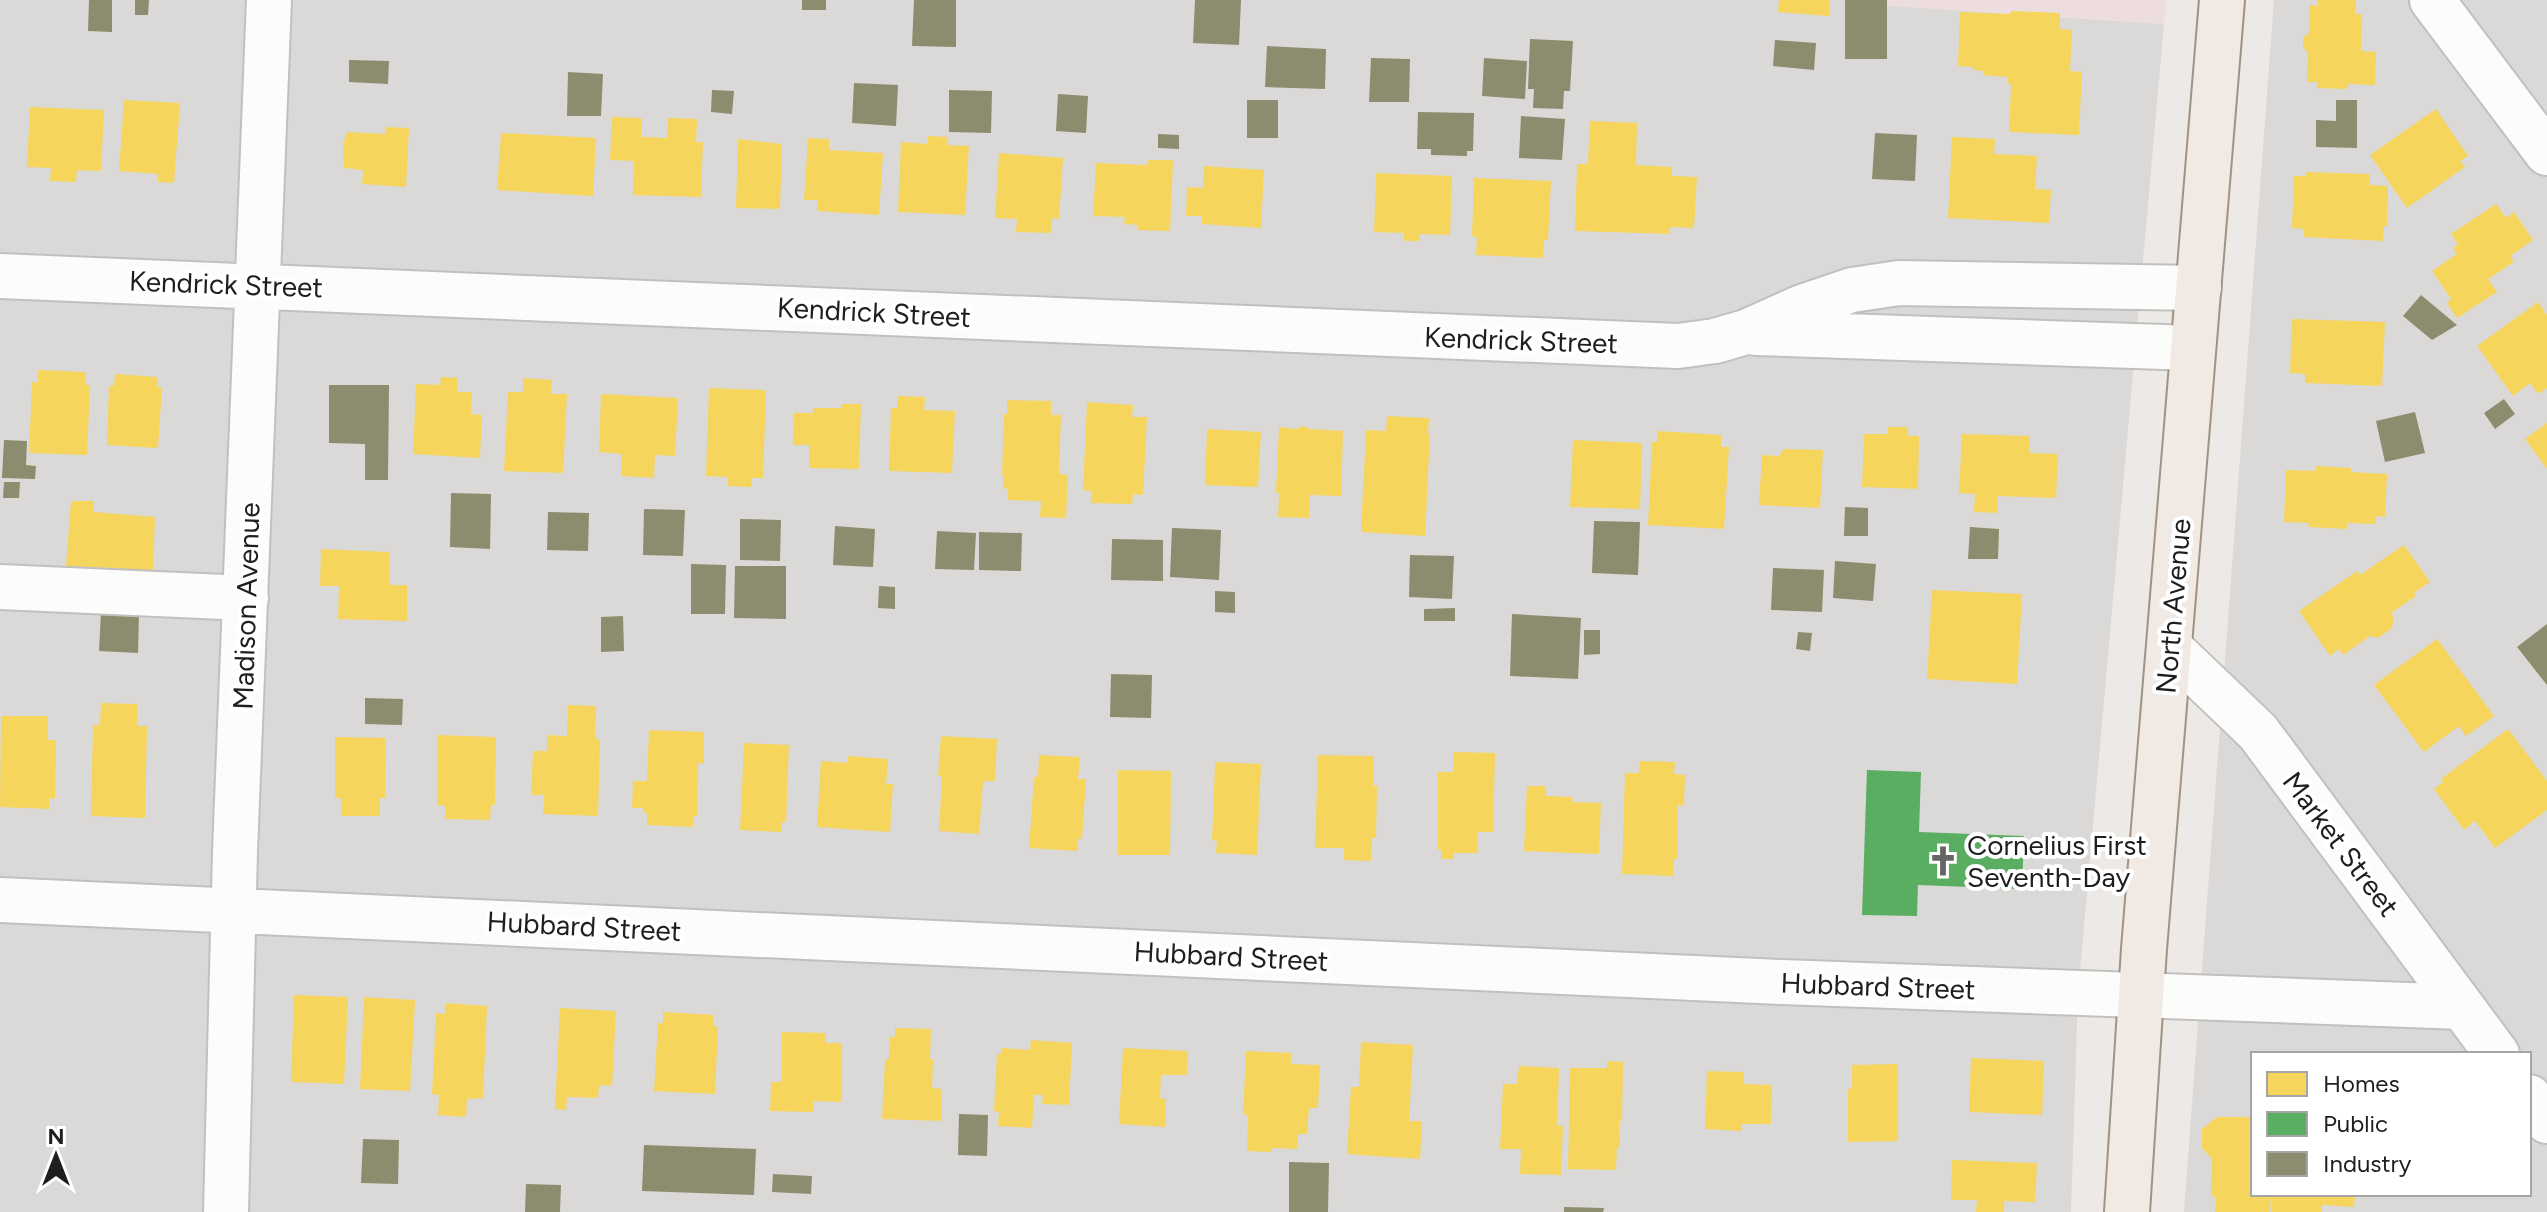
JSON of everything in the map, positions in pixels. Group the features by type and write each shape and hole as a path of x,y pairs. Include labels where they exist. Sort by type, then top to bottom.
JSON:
{"main road":[{"name":"North Avenue","path":"2127,1212 2141,996 2222,0"}],"street":[{"name":"Madison Avenue","path":"226,1212 234,910 269,0"},
{"path":"2432,0 2547,153"},
{"name":"Kendrick Street","path":"0,276 1678,346 1715,341 1746,332 1833,295 1899,283 2199,288"},
{"name":"Kendrick Street","path":"1746,332 2193,348"},
{"path":"0,587 246,598"},
{"name":"Market Street","path":"2170,648 2258,732 2496,1052"},
{"name":"Hubbard Street","path":"0,900 1782,982 2462,1007"},
{"path":"2531,1100 2547,1121"}],"shaded area":[{"path":"0,0 1878,0 1878,5 2164,24 2078,994 2071,1212 0,1212"},
{"path":"1878,0 2166,0 2164,24 1877,5"},
{"path":"2274,0 2547,0 2547,1212 2184,1212"}],"building: Homes":[{"path":"1779,0 1830,0 1829,16 1778,12"},
{"path":"2318,0 2356,0 2355,14 2362,14 2361,51 2376,52 2375,85 2348,84 2348,89 2317,88 2317,82 2307,82 2308,53 2303,47 2303,38 2309,33 2310,5 2318,6"},
{"path":"2011,11 2060,13 2060,29 2072,30 2070,71 2082,72 2079,135 2009,132 2011,84 2008,84 2008,77 1983,75 1983,71 1973,70 1973,67 1958,66 1960,12 2010,14"},
{"path":"124,100 180,103 174,183 158,182 158,174 119,171"},
{"path":"30,107 104,110 101,171 77,170 76,182 50,181 51,168 27,167"},
{"path":"2436,109 2468,156 2460,161 2465,167 2407,208 2370,155"},
{"path":"612,117 642,118 641,137 667,138 668,118 697,119 696,142 703,142 701,197 633,195 634,161 610,160"},
{"path":"1590,121 1637,123 1636,165 1672,167 1672,176 1697,177 1694,228 1670,227 1670,234 1575,231 1577,164 1588,164"},
{"path":"386,127 409,128 406,187 362,184 363,170 344,168 343,144 347,132 386,134"},
{"path":"501,133 596,138 593,196 497,190"},
{"path":"928,136 948,137 947,145 969,146 965,215 898,212 901,142 928,144"},
{"path":"1952,137 1995,139 1994,154 2037,156 2035,189 2051,190 2049,223 1948,218"},
{"path":"808,138 829,139 829,150 883,153 879,215 817,211 818,200 804,200"},
{"path":"738,139 782,144 780,209 736,208"},
{"path":"999,153 1063,158 1059,219 1052,218 1051,233 1016,232 1017,219 995,218"},
{"path":"1148,160 1173,160 1170,231 1138,230 1138,225 1124,224 1125,217 1093,216 1096,163 1148,165"},
{"path":"1204,166 1264,170 1261,228 1202,224 1202,216 1186,216 1187,187 1203,188"},
{"path":"2306,172 2370,174 2370,185 2388,186 2387,226 2384,226 2383,241 2304,237 2304,229 2292,228 2294,176 2306,176"},
{"path":"1376,173 1452,176 1450,235 1420,234 1420,241 1404,241 1404,233 1374,232"},
{"path":"1474,178 1551,181 1548,240 1544,240 1543,258 1476,255 1477,237 1472,236"},
{"path":"2496,204 2506,218 2514,212 2533,240 2510,256 2514,262 2488,279 2497,292 2457,318 2447,303 2451,299 2432,271 2457,254 2453,248 2458,244 2451,234"},
{"path":"2538,302 2547,315 2547,388 2538,394 2530,383 2513,396 2477,346"},
{"path":"2292,319 2385,322 2382,386 2305,383 2305,374 2290,373"},
{"path":"38,370 86,372 86,385 90,385 87,455 29,453 32,382 38,383"},
{"path":"115,374 157,377 157,387 162,387 158,448 107,445 109,386 114,386"},
{"path":"441,377 458,378 457,392 472,392 471,414 482,415 480,458 413,454 416,384 440,385"},
{"path":"523,378 552,380 551,394 567,394 563,473 504,471 508,392 523,392"},
{"path":"709,388 766,390 763,478 752,478 751,487 728,486 728,477 706,476"},
{"path":"601,394 678,398 675,456 655,455 654,478 621,476 621,454 599,452"},
{"path":"898,396 925,397 924,410 955,411 952,473 889,471 891,408 897,408"},
{"path":"1007,400 1051,401 1051,415 1061,415 1059,474 1068,475 1066,518 1040,517 1041,501 1008,500 1008,489 1003,488 1002,475"},
{"path":"1087,402 1133,405 1132,417 1147,417 1143,495 1133,494 1132,504 1091,503 1092,491 1083,490"},
{"path":"841,404 861,404 859,469 809,468 809,445 793,445 794,413 813,413 813,408 841,408"},
{"path":"1387,416 1429,418 1425,536 1361,532 1366,430 1386,431"},
{"path":"2547,423 2547,469 2525,439"},
{"path":"1303,426 1343,431 1341,496 1310,495 1309,518 1278,517 1279,427 1296,429"},
{"path":"1888,427 1908,427 1908,436 1919,436 1918,489 1862,487 1864,434 1888,434"},
{"path":"1207,429 1261,432 1258,487 1205,485"},
{"path":"1658,431 1721,435 1721,447 1729,447 1724,529 1648,525 1652,442 1657,442"},
{"path":"1962,434 2029,436 2029,453 2058,454 2056,498 1998,496 1997,513 1974,512 1975,494 1959,493"},
{"path":"1573,440 1642,443 1640,509 1570,507"},
{"path":"1784,449 1823,450 1820,508 1759,505 1762,455 1779,456"},
{"path":"2316,466 2387,474 2385,517 2376,516 2375,524 2347,523 2347,529 2284,522 2286,470 2316,471"},
{"path":"71,501 94,501 94,512 155,517 153,570 66,566"},
{"path":"2404,545 2430,582 2391,613 2394,617 2392,628 2378,638 2370,636 2343,655 2339,649 2330,656 2299,611 2357,571 2360,575"},
{"path":"321,549 390,552 389,585 407,585 407,621 338,619 339,586 320,586"},
{"path":"1932,590 2022,594 2017,684 1927,679"},
{"path":"2437,639 2494,716 2466,736 2459,726 2424,752 2374,685"},
{"path":"101,703 137,704 137,726 147,726 145,818 91,816 93,725 100,725"},
{"path":"568,705 596,706 595,739 600,739 598,816 543,814 544,795 531,795 533,751 547,751 547,735 567,736"},
{"path":"1,716 48,716 48,740 56,740 55,799 49,798 49,809 0,807"},
{"path":"2508,729 2547,781 2547,810 2495,848 2475,821 2464,830 2434,789 2443,782 2441,779"},
{"path":"649,730 704,732 704,764 698,763 697,816 693,816 693,827 647,825 647,813 643,813 643,808 632,808 633,781 647,781"},
{"path":"438,735 496,737 495,805 491,804 490,820 445,819 445,806 437,805"},
{"path":"941,736 997,739 995,781 983,781 979,834 939,831"},
{"path":"335,737 386,738 385,798 380,798 380,816 341,816 341,798 335,798"},
{"path":"744,743 789,745 786,822 782,822 781,832 740,830"},
{"path":"1453,752 1495,753 1493,832 1478,832 1478,853 1454,853 1454,859 1441,859 1441,850 1438,850 1438,772 1453,772"},
{"path":"1039,755 1080,757 1078,779 1086,779 1082,839 1078,839 1078,851 1029,848 1034,777 1038,777"},
{"path":"1318,755 1374,756 1376,838 1372,838 1371,861 1344,860 1344,848 1315,848"},
{"path":"848,756 888,759 886,784 893,784 890,832 817,827 821,761 848,763"},
{"path":"1640,761 1675,762 1674,774 1685,775 1684,806 1678,805 1677,859 1674,859 1673,876 1622,874 1625,773 1639,773"},
{"path":"1215,762 1261,764 1257,855 1216,853 1217,841 1212,840"},
{"path":"1118,770 1171,771 1170,855 1118,855"},
{"path":"1527,786 1546,786 1546,796 1573,797 1572,802 1601,803 1599,854 1524,851"},
{"path":"294,995 348,997 344,1084 291,1082"},
{"path":"364,997 415,1000 410,1091 360,1089"},
{"path":"445,1003 487,1006 483,1098 467,1099 466,1117 438,1115 439,1095 432,1094 436,1013 445,1014"},
{"path":"560,1008 616,1011 612,1086 599,1085 598,1098 567,1097 566,1110 555,1109"},
{"path":"663,1012 714,1015 713,1026 718,1026 715,1094 654,1091 658,1023 663,1023"},
{"path":"895,1028 931,1029 932,1088 942,1089 941,1121 882,1119 885,1059 889,1059 890,1037 895,1037"},
{"path":"782,1032 826,1033 826,1043 842,1043 842,1102 813,1101 813,1112 770,1111 771,1082 782,1082"},
{"path":"1031,1040 1072,1043 1069,1105 1042,1104 1043,1095 1034,1095 1032,1128 998,1126 999,1112 994,1111 997,1054 1001,1054 1002,1048 1030,1050"},
{"path":"1361,1042 1413,1045 1409,1121 1422,1121 1420,1159 1347,1154 1351,1087 1359,1087"},
{"path":"1123,1048 1188,1051 1187,1075 1161,1075 1160,1098 1166,1099 1165,1127 1119,1124"},
{"path":"1246,1051 1291,1053 1291,1064 1320,1065 1318,1108 1309,1108 1307,1134 1298,1134 1297,1149 1247,1151 1248,1115 1243,1115"},
{"path":"1971,1058 2044,1061 2042,1115 1969,1112"},
{"path":"1607,1061 1623,1062 1622,1121 1619,1121 1620,1147 1617,1147 1616,1170 1568,1169 1570,1068 1607,1068"},
{"path":"1898,1064 1898,1141 1848,1142 1848,1089 1852,1089 1852,1065"},
{"path":"1519,1066 1559,1068 1557,1126 1563,1126 1561,1175 1520,1174 1521,1149 1500,1149 1503,1084 1517,1084"},
{"path":"1707,1071 1744,1072 1743,1084 1772,1085 1771,1124 1742,1124 1742,1131 1705,1129"},
{"path":"2217,1117 2251,1117 2251,1196 2271,1196 2270,1212 2215,1212 2216,1196 2211,1196 2212,1159 2202,1148 2202,1129"},
{"path":"1952,1160 2037,1163 2035,1202 2004,1201 2004,1212 1976,1212 1977,1200 1951,1200"},
{"path":"2272,1196 2355,1196 2354,1207 2322,1205 2322,1212 2271,1212"}],"building: Public":[{"name":"Cornelius First Seventh-Day","path":"1867,770 1921,772 1919,832 2024,836 2022,889 1918,885 1917,916 1862,915"}],"building: Industry":[{"path":"89,0 112,0 112,32 88,31"},
{"path":"135,0 149,0 148,15 135,15"},
{"path":"802,0 826,0 826,10 802,10"},
{"path":"914,0 956,0 956,47 912,46"},
{"path":"1195,0 1241,0 1239,45 1193,43"},
{"path":"1845,0 1887,0 1887,59 1845,59"},
{"path":"1530,39 1573,41 1570,91 1564,91 1563,109 1533,108 1534,89 1528,89"},
{"path":"1775,40 1816,43 1814,70 1773,66"},
{"path":"1267,46 1326,49 1325,89 1265,87"},
{"path":"1371,58 1410,59 1409,102 1369,102"},
{"path":"1484,58 1527,61 1525,99 1482,96"},
{"path":"349,60 389,61 388,84 349,82"},
{"path":"568,72 603,74 601,116 567,116"},
{"path":"854,83 898,85 896,126 852,123"},
{"path":"712,90 734,91 732,114 711,112"},
{"path":"949,90 992,91 991,133 949,132"},
{"path":"1058,94 1088,96 1086,133 1056,131"},
{"path":"1247,100 1278,100 1278,138 1247,138"},
{"path":"2336,100 2357,100 2357,148 2316,147 2316,120 2336,121"},
{"path":"1418,112 1474,113 1473,151 1467,151 1467,156 1431,155 1431,149 1417,149"},
{"path":"1521,116 1565,119 1562,160 1519,158"},
{"path":"1875,133 1917,135 1915,181 1872,179"},
{"path":"1158,134 1179,135 1179,149 1158,148"},
{"path":"2421,295 2457,325 2432,340 2403,316"},
{"path":"329,385 389,385 388,480 365,480 365,444 329,443"},
{"path":"2504,399 2515,414 2495,429 2484,413"},
{"path":"2415,412 2425,453 2385,462 2376,421"},
{"path":"4,440 27,441 26,465 36,466 35,479 2,478"},
{"path":"4,482 20,482 19,498 3,498"},
{"path":"451,493 491,494 490,549 450,547"},
{"path":"1845,507 1868,508 1868,536 1844,536"},
{"path":"644,509 685,510 683,556 643,555"},
{"path":"548,512 589,513 588,551 547,550"},
{"path":"740,519 781,520 780,561 740,560"},
{"path":"1594,521 1640,522 1638,575 1592,573"},
{"path":"835,526 875,529 873,567 833,565"},
{"path":"1970,527 1999,529 1998,559 1968,559"},
{"path":"1172,528 1221,530 1219,580 1170,577"},
{"path":"937,531 976,533 974,570 935,569"},
{"path":"979,532 1022,533 1021,571 979,570"},
{"path":"1112,539 1163,540 1163,581 1111,580"},
{"path":"1410,555 1454,556 1452,599 1409,597"},
{"path":"1835,561 1876,564 1873,601 1833,598"},
{"path":"691,564 726,565 725,614 691,614"},
{"path":"735,566 786,566 786,619 734,618"},
{"path":"1773,568 1824,570 1822,612 1771,610"},
{"path":"879,586 895,587 895,609 878,608"},
{"path":"1215,591 1235,592 1235,613 1215,612"},
{"path":"1455,608 1455,621 1424,621 1424,609"},
{"path":"101,612 139,614 138,653 99,651"},
{"path":"1512,614 1581,618 1578,679 1510,676"},
{"path":"623,616 624,651 601,652 601,617"},
{"path":"2547,624 2547,685 2517,647"},
{"path":"1584,630 1600,630 1600,654 1584,655"},
{"path":"1798,632 1812,633 1810,651 1796,649"},
{"path":"1111,674 1152,675 1151,718 1110,717"},
{"path":"365,698 403,699 402,725 365,724"},
{"path":"959,1114 988,1115 987,1156 958,1155"},
{"path":"363,1139 399,1140 398,1184 361,1183"},
{"path":"644,1145 756,1149 754,1195 642,1191"},
{"path":"1289,1162 1329,1163 1328,1212 1289,1212"},
{"path":"773,1174 812,1176 811,1194 772,1192"},
{"path":"526,1184 561,1185 560,1212 525,1212"},
{"path":"1564,1207 1604,1208 1603,1212 1564,1212"}],"place":[{"name":"Cornelius First Seventh-Day","path":"1943,861"}]}
